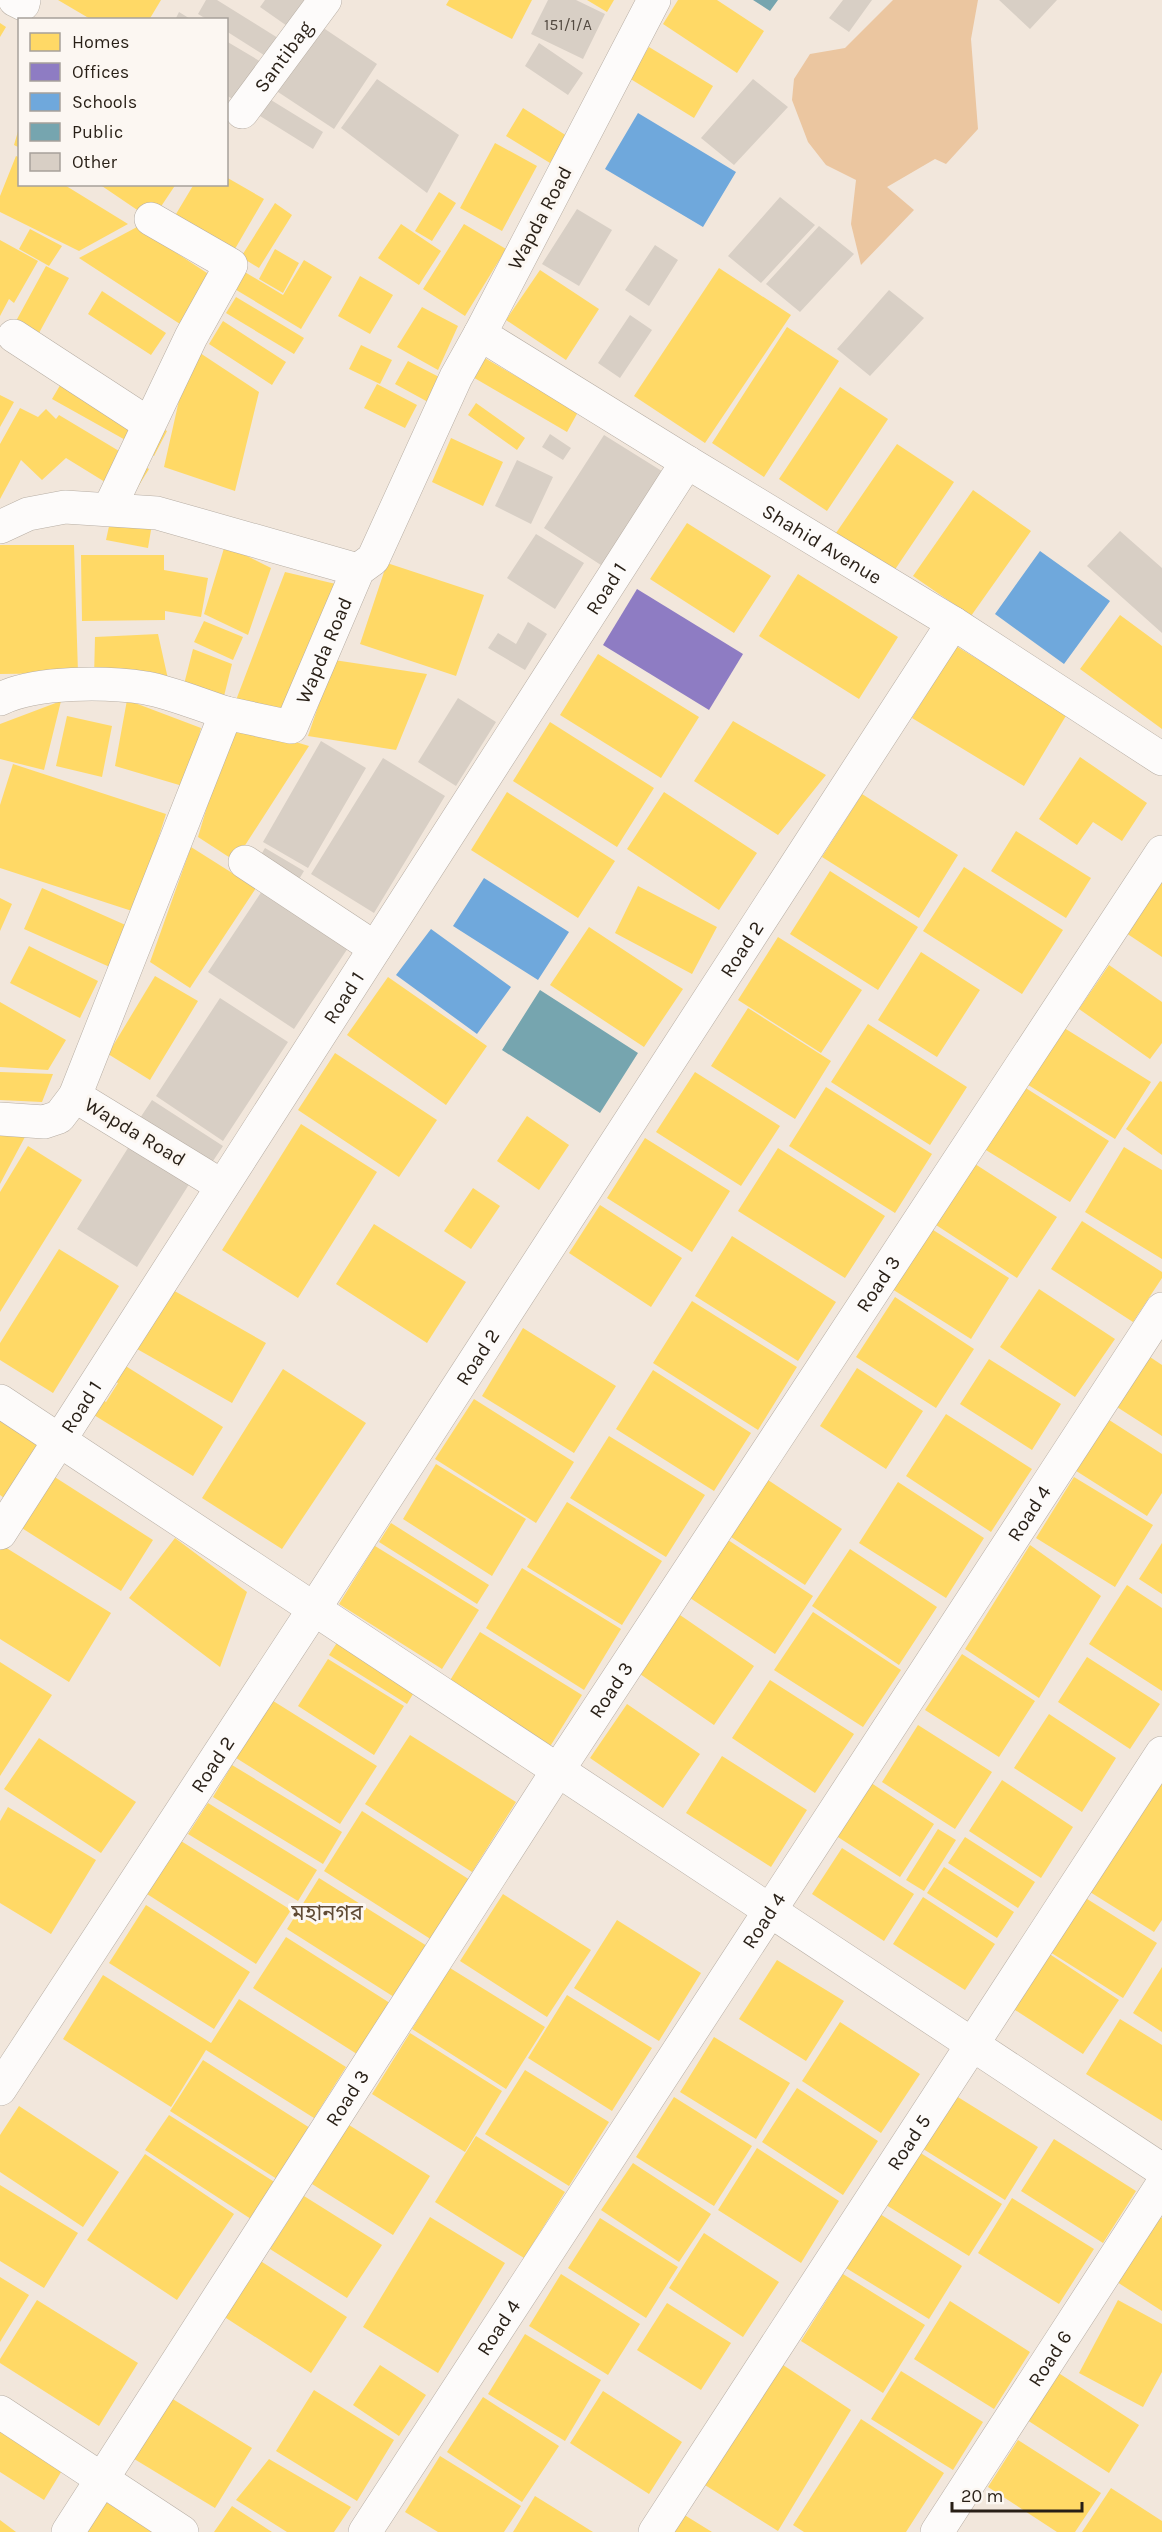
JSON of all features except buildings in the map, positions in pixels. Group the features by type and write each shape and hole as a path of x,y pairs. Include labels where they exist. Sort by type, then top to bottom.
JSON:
{"street":[{"path":"15,0 23,4 24,0"},
{"name":"Santibag","path":"242,112 325,0"},
{"name":"Wapda Road","path":"222,1186 75,1096 226,713 287,728 291,727 358,570 373,559 456,377 654,0"},
{"path":"109,509 191,338 231,265 151,219"},
{"name":"Shahid Avenue","path":"480,334 953,623 1162,759"},
{"path":"14,336 149,424"},
{"name":"Road 1","path":"0,1533 687,462"},
{"path":"0,527 27,514 65,507 157,513 358,570"},
{"name":"Road 2","path":"0,2089 953,623"},
{"path":"0,699 47,687 87,683 148,688 226,713"},
{"name":"Road 3","path":"68,2532 558,1770 1162,852"},
{"path":"245,862 375,948"},
{"path":"0,1119 44,1122 59,1117 75,1096"},
{"name":"Road 4","path":"365,2532 1162,1309"},
{"path":"0,1401 1162,2170"},
{"name":"Road 5","path":"655,2532 1162,1753"},
{"name":"Road 6","path":"937,2532 1162,2185"},
{"path":"0,2412 182,2532"}],"shaded area":[{"path":"893,0 978,0 971,39 978,129 946,164 935,159 887,187 914,210 861,265 851,224 856,180 826,165 808,142 792,100 794,79 810,54 845,48"}],"district":[{"name":"মহানগর","path":"327,1913"}]}
